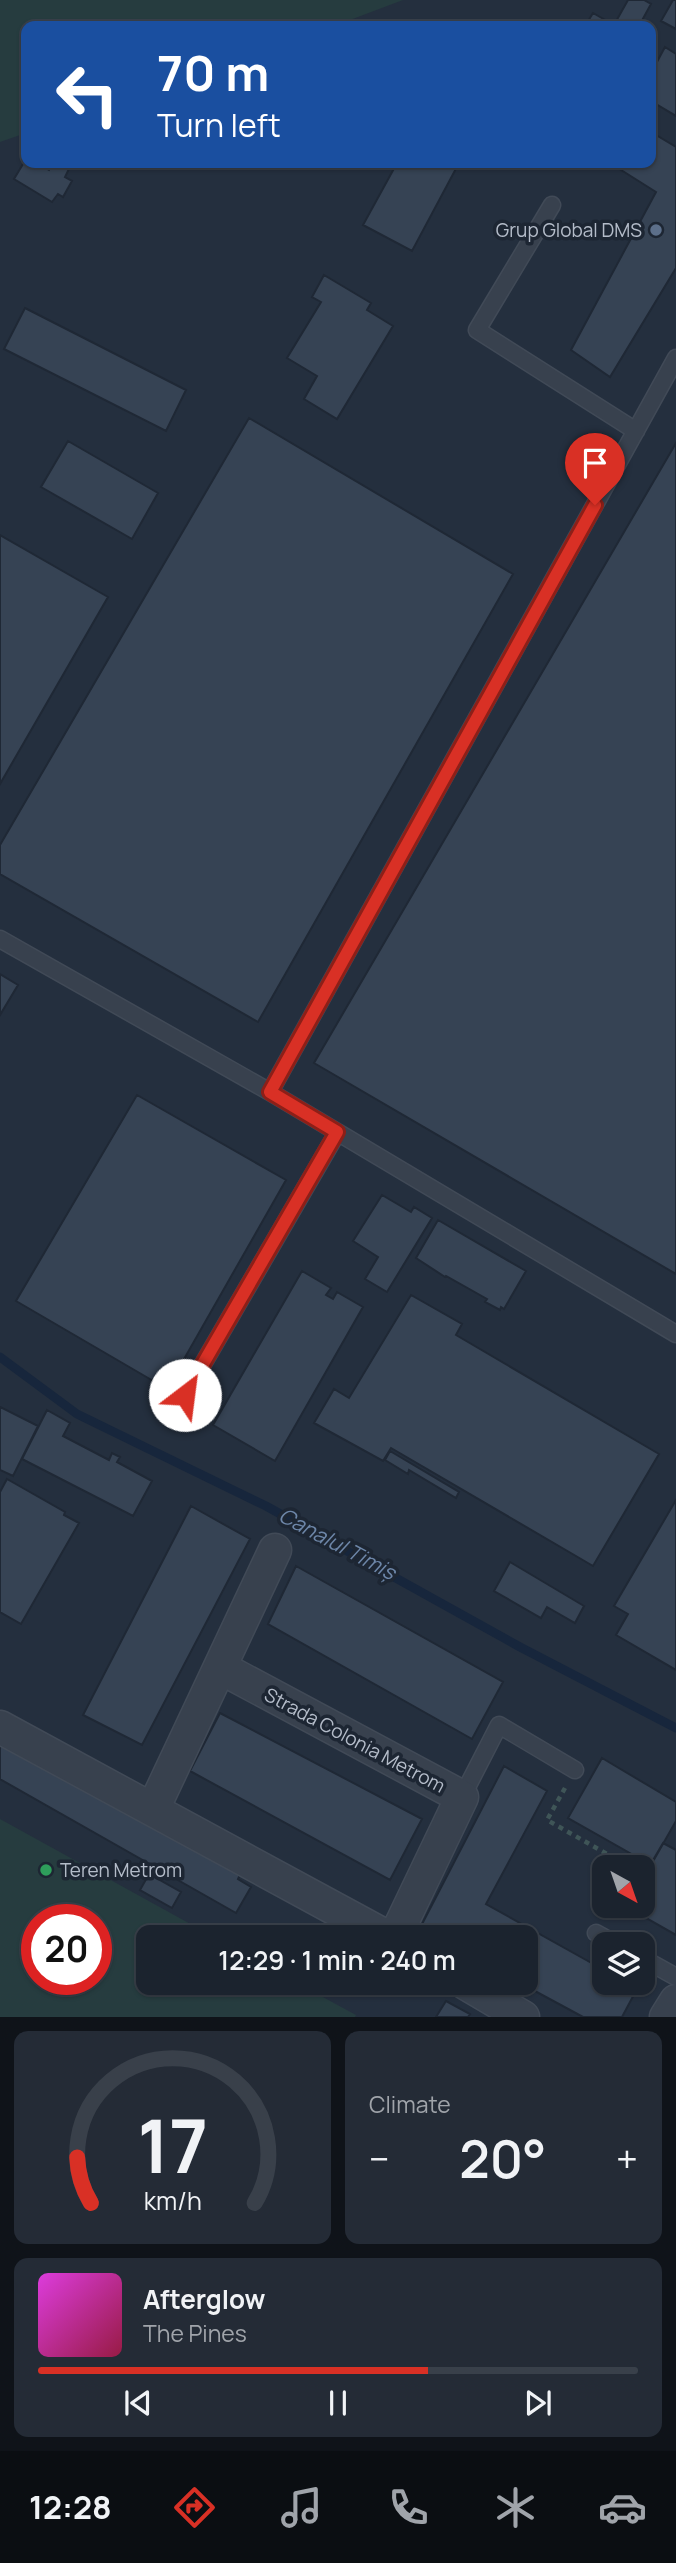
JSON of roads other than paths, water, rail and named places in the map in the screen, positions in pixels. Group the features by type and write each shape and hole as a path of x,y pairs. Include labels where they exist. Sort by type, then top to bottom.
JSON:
{"street":[{"path":"153,1809 275,1550"},
{"name":"Strada Colonia Metrom","path":"221,1668 462,1797 401,1925"},
{"path":"0,1727 365,1925"},
{"path":"485,1995 523,2017"},
{"path":"666,2017 676,2001"}],"lane":[{"path":"552,205 477,330 636,431"},
{"path":"270,1092 676,358"},
{"path":"0,939 270,1092 676,1334"},
{"path":"185,1395 337,1132"},
{"path":"462,1797 499,1725 575,1770"},
{"path":"655,1965 676,1976"}],"waterway":[{"name":"Canalul Timiș","path":"0,1357 77,1414 266,1506 520,1647 676,1728"}],"place":[{"name":"Grup Global DMS","path":"656,230"},
{"name":"Teren Metrom","path":"46,1870"}]}
